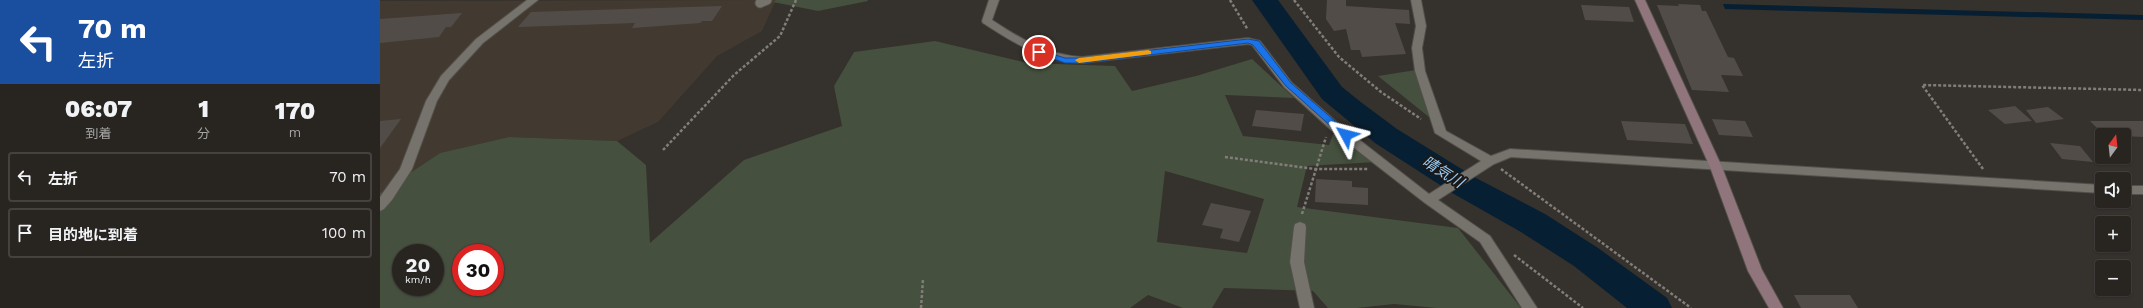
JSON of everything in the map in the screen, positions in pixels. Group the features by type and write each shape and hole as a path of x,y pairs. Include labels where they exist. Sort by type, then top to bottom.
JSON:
{"street":[{"path":"380,206 407,168 424,120 437,91 455,66 491,32 533,0"},
{"path":"994,0 987,21 1030,49 1048,56 1065,60 1082,60 1248,41 1256,43 1288,84 1335,127 1429,200 1485,239 1521,297 1530,308"},
{"path":"1416,0 1421,26 1417,48 1420,71 1441,133 1490,161"},
{"path":"1640,0 1716,167 1755,271 1776,308"},
{"path":"1429,200 1490,161 1510,153 1716,167 2095,189"},
{"path":"2131,190 2143,190"},
{"path":"1300,226 1298,262 1306,308"}],"lane":[{"path":"760,3 767,0"}],"path":[{"path":"663,150 734,75 780,36 796,0"},
{"path":"1230,0 1256,43"},
{"path":"1294,0 1340,58 1381,92 1441,133"},
{"path":"1993,183 1922,85 2143,90"},
{"path":"1300,226 1303,206 1328,131 1335,127"},
{"path":"1225,157 1315,169 1390,170"},
{"path":"1490,161 1691,308"},
{"path":"1511,253 1583,308"},
{"path":"921,308 923,279"}],"shaded area":[{"path":"776,0 762,31 717,56 658,122 617,141 509,137 440,153 380,193 380,1"}],"green space":[{"path":"776,0 868,1 818,11 773,2"},
{"path":"935,41 1027,63 1115,66 1132,91 1196,76 1252,59 1294,98 1225,95 1243,136 1329,145 1334,132 1376,162 1307,166 1297,207 1458,228 1521,308 1437,308 1394,304 1357,308 1328,308 1313,291 1224,288 1212,308 1183,308 1148,295 1130,308 380,308 380,193 440,153 509,137 617,141 646,165 650,243 744,160 842,126 834,86 854,52","holes":["1165,171 1264,199 1247,253 1157,242"]},
{"path":"1422,69 1445,130 1378,76"}],"water":[{"path":"1723,4 2143,15 2143,20 1725,9"}],"building":[{"path":"1327,0 1346,0 1346,6 1409,10 1410,24 1395,23 1406,54 1362,57 1360,50 1351,50 1346,29 1334,31 1326,19"},
{"path":"1678,4 1700,5 1702,11 1706,11 1728,57 1734,58 1743,76 1721,75 1729,92 1692,90 1657,5 1679,6"},
{"path":"1581,5 1629,7 1634,22 1585,20"},
{"path":"722,6 712,21 702,21 700,23 632,28 635,23 518,27 531,12"},
{"path":"462,13 451,27 446,27 439,37 380,43 380,19"},
{"path":"2015,106 2032,121 2005,124 1988,110"},
{"path":"2048,107 2064,119 2036,123 2026,110"},
{"path":"1256,110 1304,114 1301,131 1252,126"},
{"path":"401,119 380,148 380,121"},
{"path":"1712,119 1745,121 1753,137 1719,135"},
{"path":"1621,121 1685,124 1693,144 1627,140"},
{"path":"2090,121 2143,121 2143,137 2131,136 2131,128 2097,128"},
{"path":"2050,143 2080,146 2093,162 2062,159"},
{"path":"1316,179 1352,181 1352,187 1368,188 1368,205 1315,202"},
{"path":"1211,203 1251,211 1239,242 1220,238 1223,229 1202,225"},
{"path":"1794,295 1850,295 1858,308 1801,308"}],"waterway":[{"name":"晴気川","path":"1265,0 1332,93 1352,110 1386,136 1465,186 1533,223 1586,257 1625,288 1654,308"}],"slow traffic":[{"path":"1079,60 1148,53"}],"route":[{"path":"1039,52 1065,60 1082,60 1248,41 1256,43 1288,84 1335,127 1346,135"}]}
